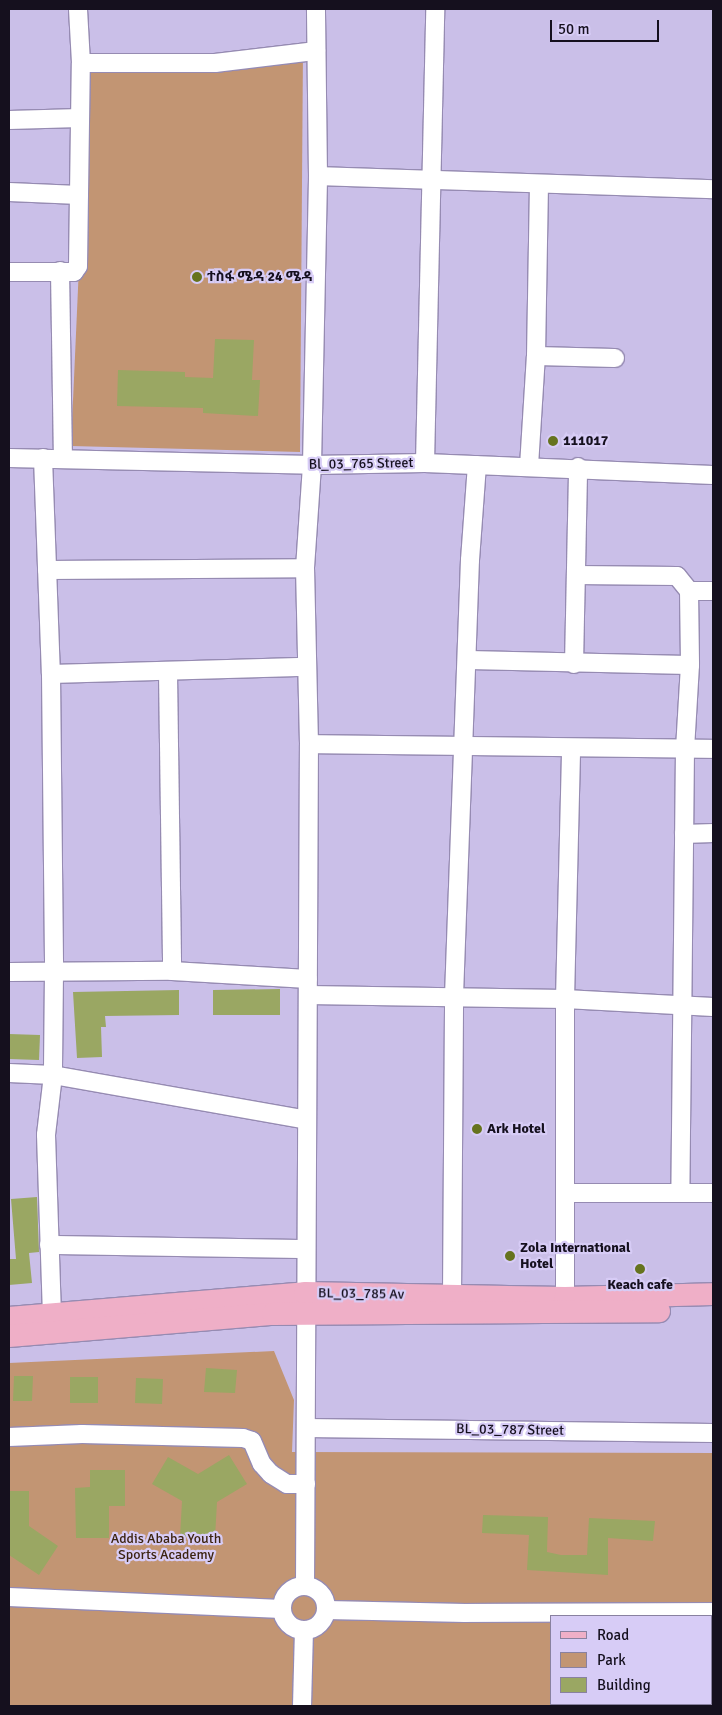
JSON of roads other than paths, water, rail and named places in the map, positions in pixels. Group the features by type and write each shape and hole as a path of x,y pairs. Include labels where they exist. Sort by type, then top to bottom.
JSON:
{"main road":[{"name":"BL_03_785 Av","path":"9,1318 452,1295 565,1298 713,1294"},
{"name":"BL_03_785 Av","path":"9,1336 180,1320 305,1303 574,1314 713,1309"}],"street":[{"path":"9,272 74,272 78,266 81,63 78,9"},
{"path":"305,1585 309,744 305,568 312,465 318,176 316,9"},
{"path":"425,463 435,9"},
{"path":"81,63 215,63 316,51"},
{"path":"9,120 80,118"},
{"path":"318,176 713,189"},
{"path":"530,466 536,356 539,184"},
{"path":"9,192 79,195"},
{"path":"60,271 63,458"},
{"path":"536,356 615,358"},
{"name":"Bl_03_765 Street","path":"9,458 312,465 425,463 578,467 713,475"},
{"path":"43,458 51,674 54,972 53,1075 46,1135 52,1315"},
{"path":"452,1295 454,996 466,747 470,560 477,465"},
{"path":"574,664 578,467"},
{"path":"47,570 305,568"},
{"path":"576,575 677,576 689,591 690,665 685,750 680,1192"},
{"path":"689,591 713,591"},
{"path":"468,660 574,664 690,665"},
{"path":"51,674 168,673 307,667"},
{"path":"168,673 172,971"},
{"path":"309,744 713,750"},
{"path":"565,1298 565,999 571,749"},
{"path":"684,834 713,833"},
{"path":"9,972 172,971 308,987 454,996 565,999 681,1007 713,1007"},
{"path":"9,1072 53,1075 307,1120"},
{"path":"566,1193 713,1193"},
{"path":"49,1246 306,1249"},
{"name":"BL_03_787 Street","path":"306,1428 713,1433"},
{"path":"9,1437 82,1434 243,1438 252,1441 262,1464 271,1474 287,1484 306,1484"},
{"path":"305,1585 324,1596 327,1610 317,1627 304,1630 288,1624 282,1609 291,1590 305,1585"},
{"path":"9,1597 282,1609"},
{"path":"327,1610 466,1613 713,1612"},
{"path":"302,1706 304,1630"}],"place":[{"name":"ተስፋ ሜዳ 24 ሜዳ","path":"197,277"},
{"name":"111017","path":"553,441"},
{"name":"Ark Hotel","path":"477,1129"},
{"name":"Zola International Hotel","path":"510,1256"},
{"name":"Keach cafe","path":"640,1269"}],"park label":[{"name":"Addis Ababa Youth Sports Academy","path":"166,1548"}]}
